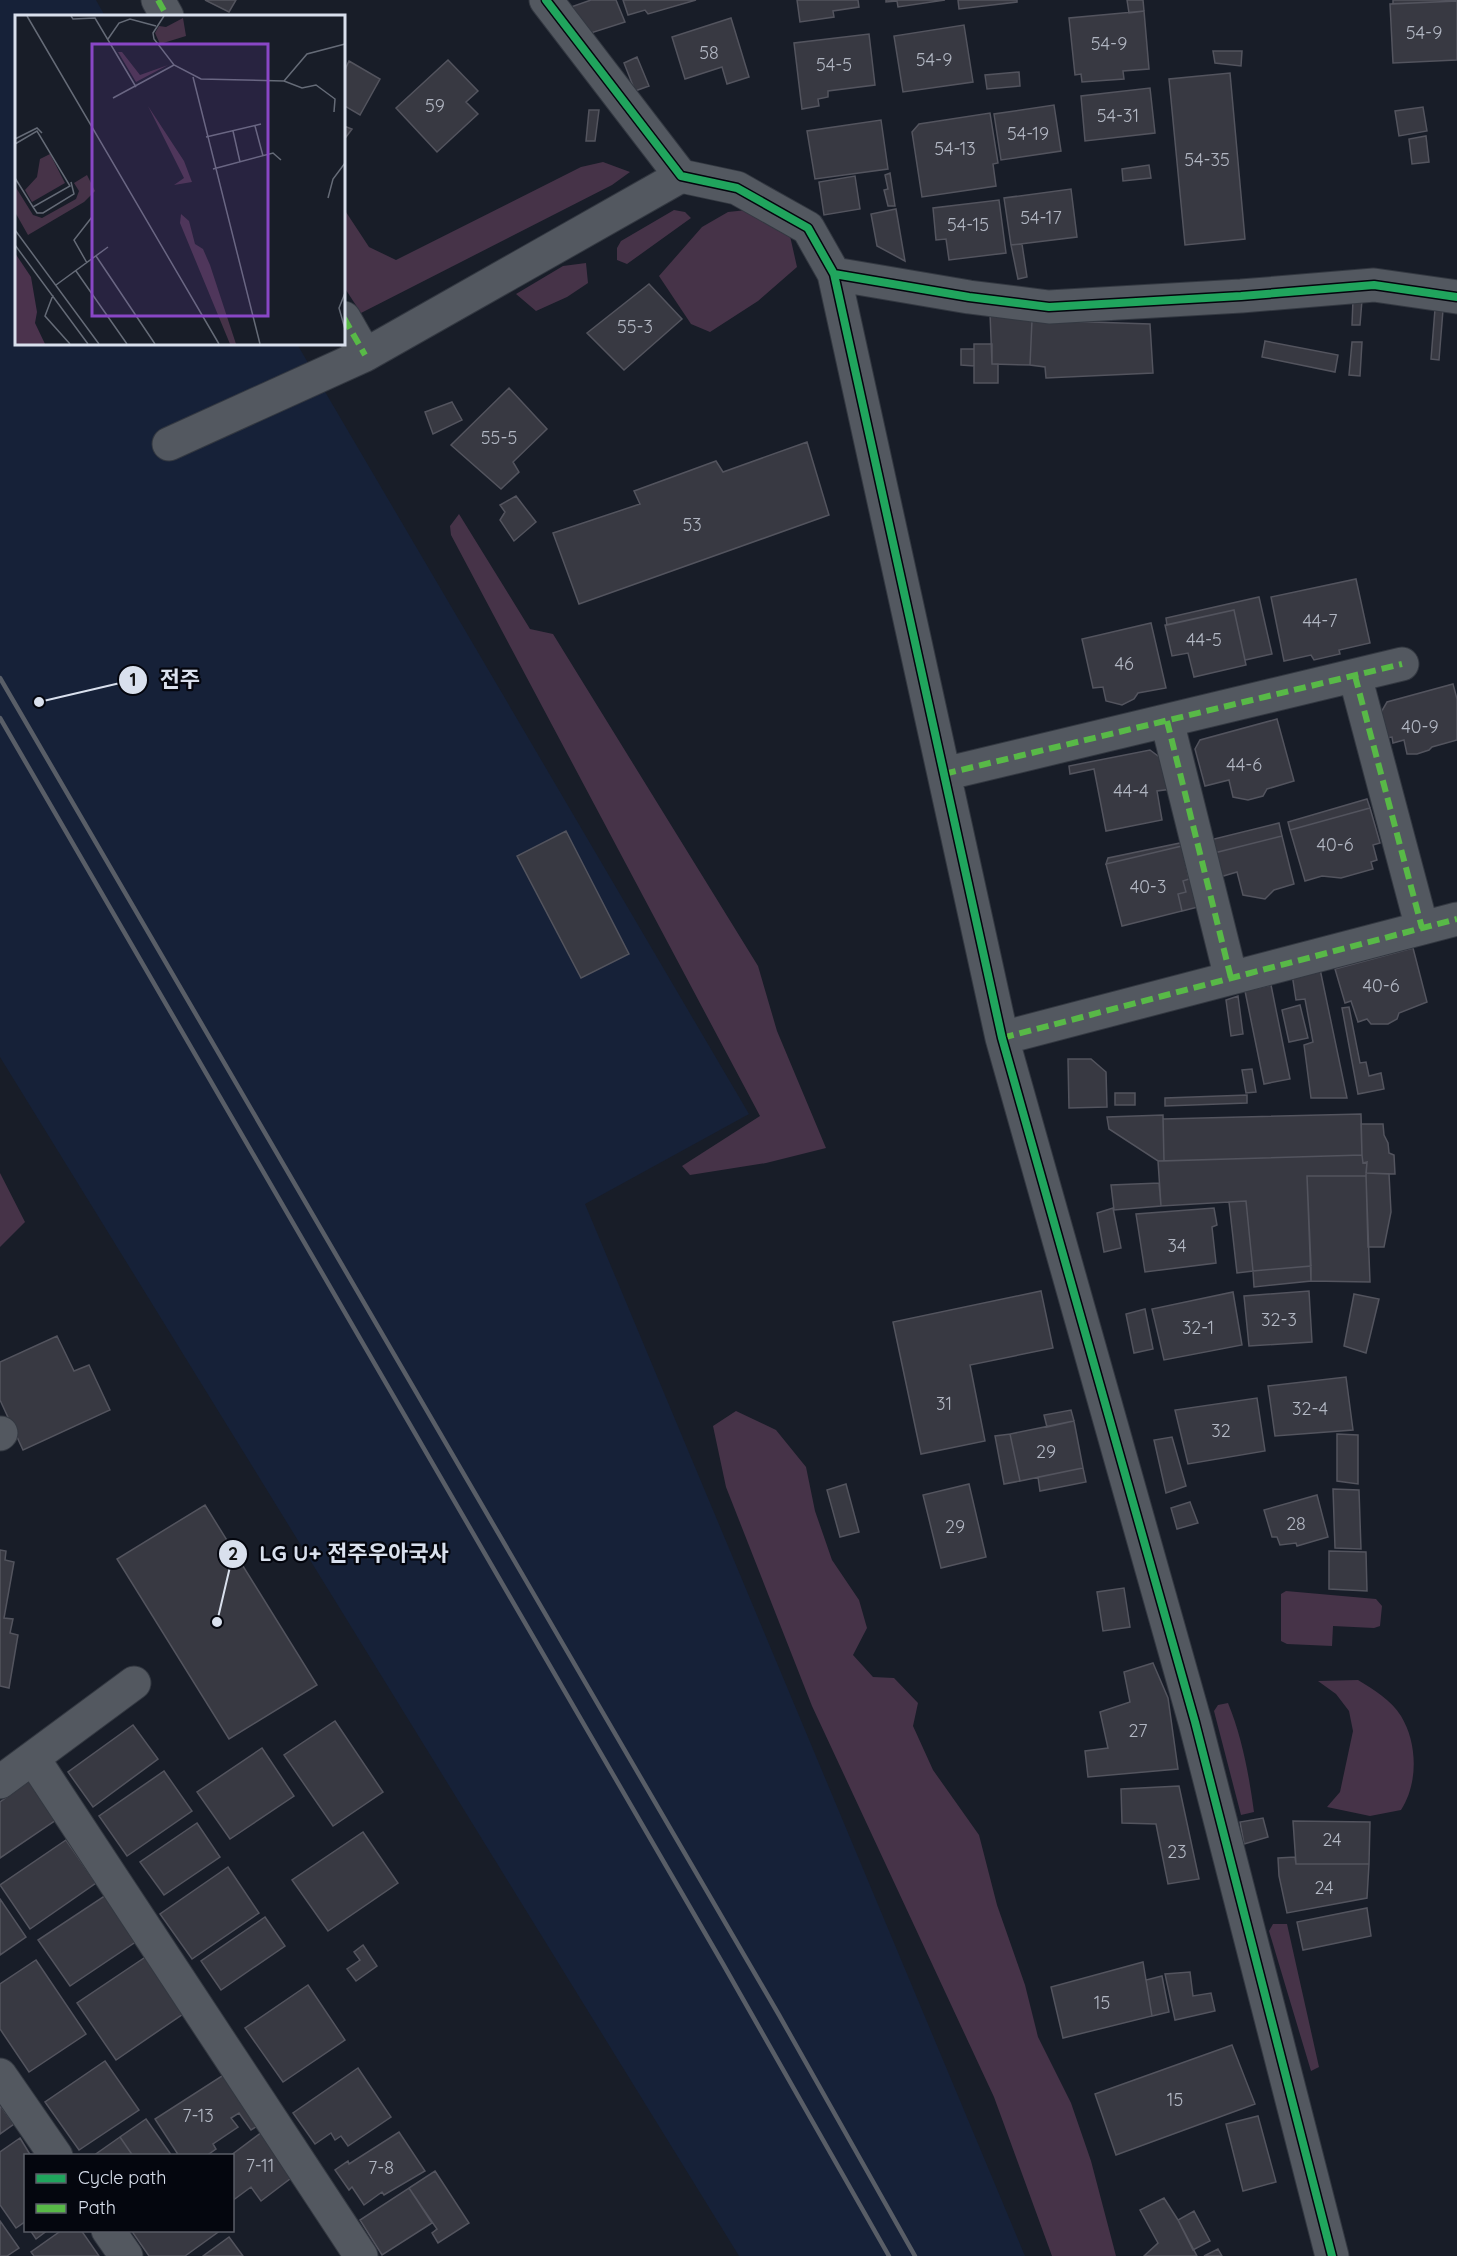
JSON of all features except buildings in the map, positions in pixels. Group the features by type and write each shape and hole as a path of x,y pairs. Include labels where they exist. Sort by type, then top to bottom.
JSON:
{"street":[{"path":"158,0 166,15"},
{"path":"546,0 681,176 737,188 808,228 834,274 1002,1038 1195,1722 1332,2256"},
{"path":"169,444 365,355 681,176"},
{"path":"834,274 969,297 1049,307 1241,296 1374,285 1457,297"},
{"path":"345,320 365,355"},
{"path":"944,774 1402,664"},
{"path":"1355,676 1422,928"},
{"path":"1167,721 1231,978"},
{"path":"1002,1038 1457,919"},
{"path":"0,1782 134,1683"},
{"path":"33,1758 361,2256"},
{"path":"0,2075 55,2154"},
{"path":"109,2232 126,2256"}],"shaded area":[{"path":"0,0 96,0 104,15 15,15 15,345 298,345 749,1114 585,1204 1025,2256 739,2256 0,1057"},
{"path":"603,162 630,172 612,185 361,313 345,289 345,211 369,247 396,260 581,167"},
{"path":"756,209 790,236 797,267 758,301 710,332 691,324 659,276 702,227 728,212"},
{"path":"674,210 685,212 691,218 627,264 617,260 617,248 621,241"},
{"path":"586,263 588,283 567,297 536,311 516,294 563,266"},
{"path":"459,514 530,629 553,634 758,966 777,1031 826,1148 766,1163 690,1175 682,1166 760,1116 451,535 450,526"},
{"path":"0,1173 25,1222 0,1247"},
{"path":"736,1411 776,1430 806,1467 815,1511 832,1560 859,1600 867,1628 853,1655 873,1677 894,1678 918,1703 913,1726 933,1770 979,1835 997,1905 1025,1985 1038,2037 1071,2103 1091,2161 1116,2256 1052,2256 994,2097 812,1706 726,1487 713,1426"},
{"path":"1286,1591 1376,1599 1382,1606 1380,1626 1374,1628 1333,1626 1332,1646 1287,1644 1281,1641 1281,1594"},
{"path":"1358,1680 1392,1705 1401,1716 1411,1739 1413,1776 1407,1800 1401,1810 1370,1816 1327,1807 1340,1792 1353,1731 1349,1711 1336,1694 1318,1681"},
{"path":"1228,1703 1244,1756 1254,1812 1241,1815 1214,1711 1218,1705"},
{"path":"1273,1924 1287,1924 1319,2067 1311,2071 1269,1931"}],"railway":[{"path":"0,678 779,2015 915,2256"},
{"path":"0,718 723,1964 889,2256"}],"marked path":[{"path":"158,0 166,15"},
{"path":"345,320 365,355"},
{"path":"944,774 1402,664"},
{"path":"1355,676 1422,928"},
{"path":"1167,721 1231,978"},
{"path":"1002,1038 1457,919"}],"cycle path":[{"path":"546,0 681,176 737,188 808,228 834,274 969,297 1049,307 1241,296 1374,285 1457,297"},
{"path":"834,274 1002,1038 1195,1722 1332,2256"}],"place":[{"name":"전주","path":"39,702"},
{"name":"LG U+ 전주우아국사","path":"217,1622"}]}
